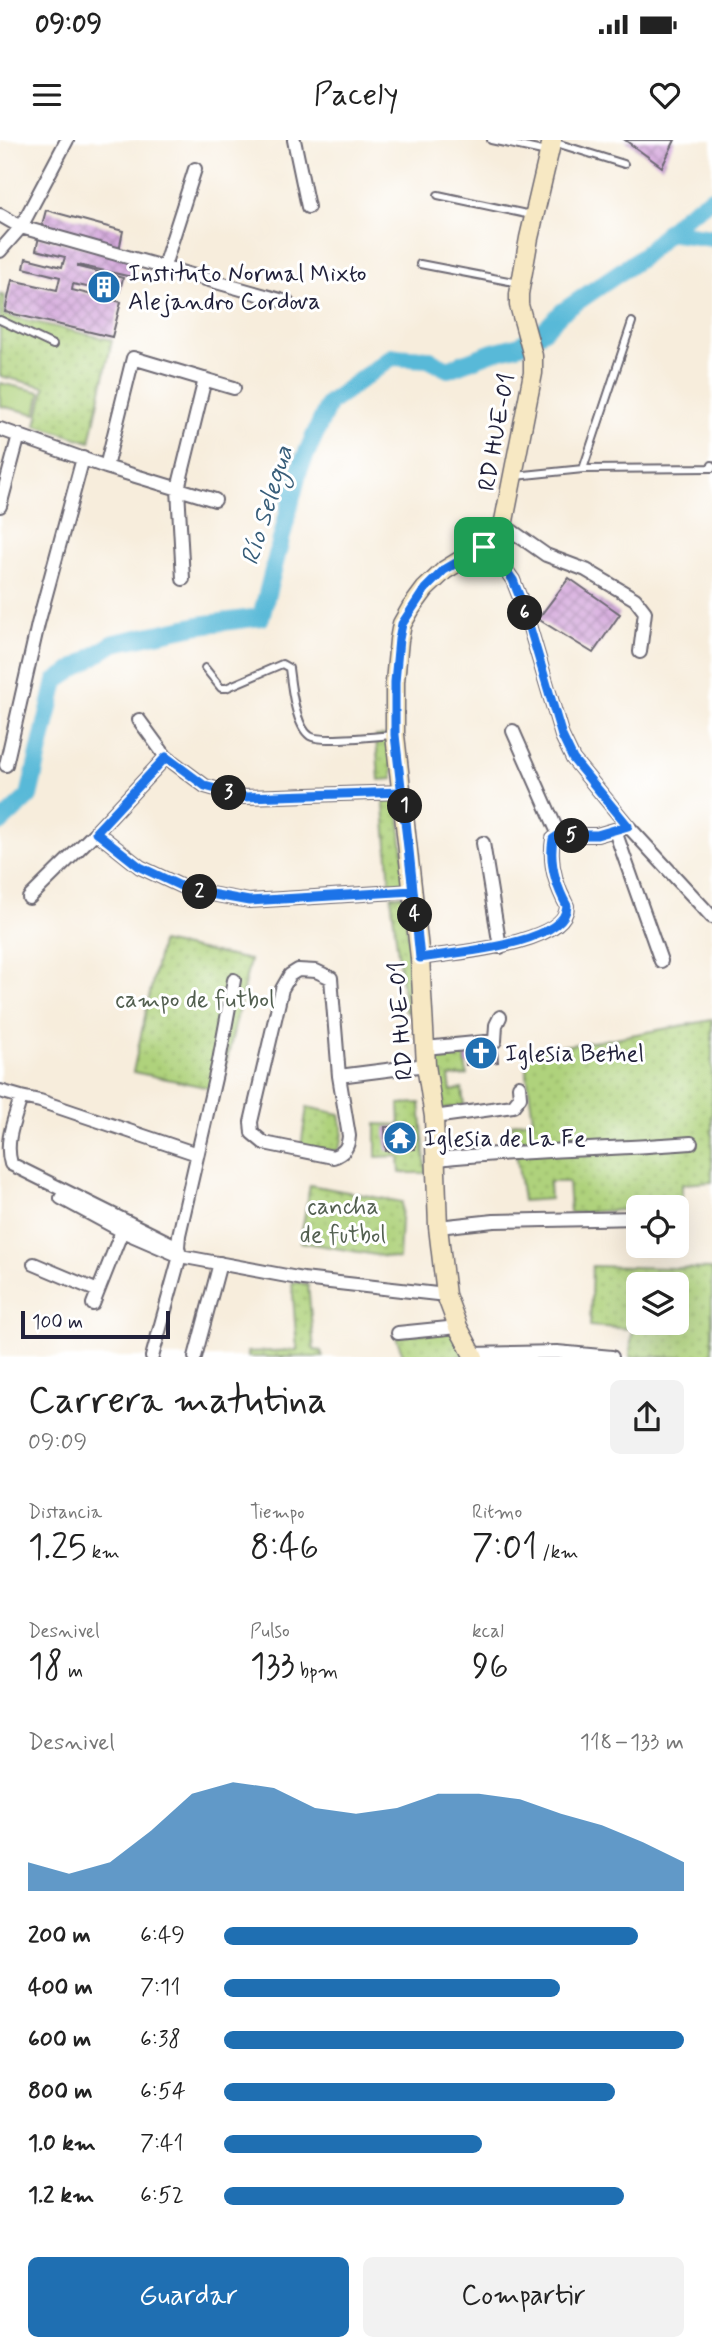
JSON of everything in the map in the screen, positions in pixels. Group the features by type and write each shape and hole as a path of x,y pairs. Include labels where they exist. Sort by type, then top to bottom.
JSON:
{"street":[{"path":"0,251 21,226 67,140"},
{"path":"294,140 308,207"},
{"name":"RD HUE-01","path":"473,1355 458,1327 446,1294 438,1227 434,1117 426,1056 420,958 395,735 395,682 402,624 425,589 444,570 484,547 498,533 502,524 533,373 533,356 519,304 550,144"},
{"path":"164,266 195,169"},
{"path":"0,215 21,226 287,302"},
{"path":"106,467 133,358 234,388"},
{"path":"183,579 178,489 205,379"},
{"path":"0,429 106,467 215,500"},
{"path":"0,506 19,435"},
{"path":"6,765 38,624 83,458"},
{"path":"502,524 546,555 586,570 635,599 645,612 640,652"},
{"path":"484,547 513,580 524,608 562,736 573,759 628,826 712,917"},
{"path":"139,720 166,757 205,786 244,797 403,792"},
{"path":"513,731 559,835"},
{"path":"29,898 166,757"},
{"path":"420,958 500,947 535,936 565,919 567,906 557,888 551,847 553,839 559,835 597,835 628,826"},
{"path":"615,831 662,961"},
{"path":"96,832 140,867 189,890 249,901 413,891"},
{"path":"483,843 500,947"},
{"path":"299,970 316,971 331,978 339,1076 349,1136 343,1153 333,1157 264,1143 252,1133 251,1122 282,989 289,975 299,970"},
{"path":"152,1357 179,1251 234,980"},
{"path":"339,1076 495,1041 496,1025 500,1017"},
{"path":"434,1117 513,1106 520,1097 519,1086"},
{"path":"0,1091 40,1101 197,1154"},
{"path":"21,1097 9,1139 8,1153 11,1164 179,1251"},
{"path":"437,1159 488,1153 618,1149 691,1143"},
{"path":"61,1198 122,1231 220,1263 310,1280 446,1294"},
{"path":"438,1227 494,1221 626,1218"},
{"path":"34,1264 96,1298 122,1231"},
{"path":"195,1357 220,1263"},
{"path":"398,1333 458,1327"},
{"path":"473,1355 557,1352 612,1357"}],"lane":[{"path":"491,140 550,144 624,164"},
{"path":"438,195 535,216"},
{"path":"420,264 521,283"},
{"path":"0,320 53,345"},
{"path":"583,469 632,322"},
{"path":"513,476 583,469 712,467"},
{"path":"205,668 221,688 226,688 282,664 286,665 289,667 295,704 309,736 318,739 395,735"}],"green space":[{"path":"0,294 5,296 4,315 112,340 90,442 36,425 45,387 0,376"},
{"path":"0,383 41,392 36,414 0,406"},
{"path":"376,736 390,736 393,779 379,780"},
{"path":"397,792 406,884 390,885 383,793"},
{"path":"403,895 411,957 408,964 416,1012 405,1012 391,896"},
{"name":"campo de futbol","path":"161,942 250,960 220,1090 133,1072"},
{"path":"712,1020 712,1182 682,1184 682,1195 626,1195 626,1210 570,1213 568,1182 549,1182 550,1199 523,1201 512,1124 533,1119 524,1051 599,1041"},
{"path":"463,1044 467,1075 449,1077 451,1091 462,1089 464,1105 439,1110 430,1047"},
{"path":"420,1103 426,1173 400,1173 399,1156 376,1157 376,1124 400,1125 399,1104"},
{"path":"307,1107 340,1114 342,1137 337,1151 301,1146"},
{"name":"cancha de futbol","path":"310,1185 402,1202 399,1259 300,1242"},
{"path":"592,1266 712,1269 712,1357 630,1357 632,1335 689,1335 689,1272 626,1272 626,1329 590,1326"},
{"path":"292,1282 308,1284 314,1350 321,1351 323,1357 248,1357 247,1352 297,1350"},
{"path":"454,1329 468,1357 404,1357 396,1337"}],"building":[{"path":"625,140 675,140 662,167"},
{"path":"46,210 123,231 119,250 41,229"},
{"name":"Instituto Normal Mixto Alejandro Cordova","path":"39,237 137,260 132,277 78,265 123,278 119,294 73,284 72,290 121,302 112,337 5,312 12,280 57,290 60,277 24,268 26,258 62,267 65,257 36,250"},
{"path":"569,578 620,614 593,653 538,619"},
{"name":"Iglesia Bethel","path":"496,1042 498,1062 466,1065 464,1044"},
{"name":"Iglesia de La Fe","path":"413,1126 415,1149 386,1151 385,1127"}],"waterway":[{"name":"Río Selegua","path":"0,823 29,796 56,681 114,643 199,625 261,617 299,470 329,403 392,357 428,359 448,369 520,345 544,330 562,312 642,257 685,216 712,198"},
{"path":"667,232 712,238"}],"place":[{"name":"Instituto Normal Mixto Alejandro Cordova","path":"104,287"},
{"name":"Iglesia Bethel","path":"481,1053"},
{"name":"Iglesia de La Fe","path":"400,1138"}],"route":[{"path":"484,547 444,570 425,589 402,624 395,682 395,735 403,792 413,891 249,901 189,890 140,867 96,832 166,757 205,786 244,797 403,792 420,958 500,947 535,936 559,924 565,919 567,906 557,888 551,847 553,839 559,835 597,835 628,826 573,759 562,736 524,608 513,580 484,547"}]}
